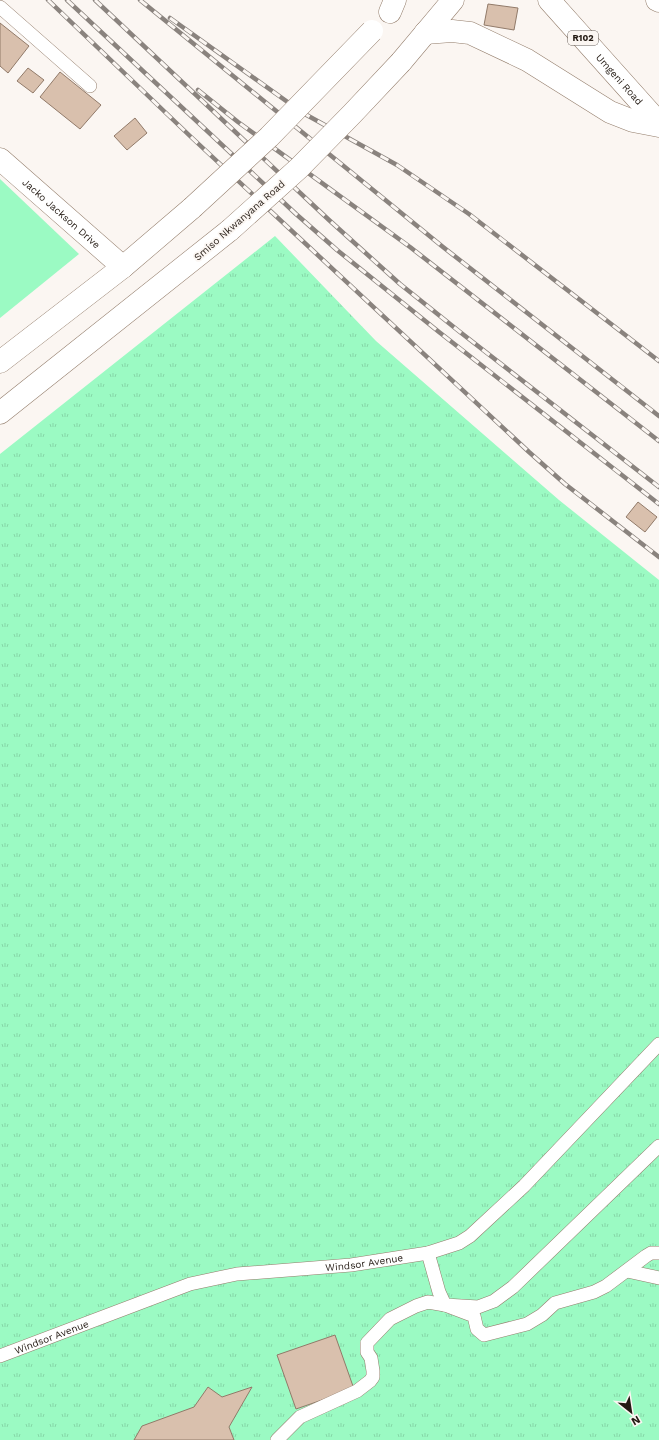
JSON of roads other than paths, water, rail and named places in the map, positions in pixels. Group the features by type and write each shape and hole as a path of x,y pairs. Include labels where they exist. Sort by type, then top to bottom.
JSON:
{"street":[{"name":"Smiso Nkwanyana Road","path":"0,413 230,230 299,168 401,62 454,0"},
{"name":"Umgeni Road","path":"549,0 659,122"},
{"path":"0,362 123,267 192,208 269,137 372,31 396,4"},
{"path":"425,33 452,31 470,33 527,60 610,112 633,121 659,126"},
{"name":"Jacko Jackson Drive","path":"0,159 123,267"}],"lane":[{"path":"0,7 90,86"},
{"name":"Windsor Avenue","path":"0,1356 190,1284 236,1274 350,1265 428,1253 459,1243 470,1236 524,1186 659,1044"},
{"path":"277,1440 300,1417 357,1391 370,1381 373,1376 373,1370 367,1343 390,1319 416,1306 428,1302 445,1305 478,1307 494,1301 513,1287 659,1146"},
{"path":"428,1253 439,1292 445,1305 474,1316 477,1329 484,1335 527,1324 542,1315 555,1304 594,1292 606,1286 646,1256 651,1253 659,1253"},
{"path":"627,1271 659,1278"}],"railway":[{"path":"48,0 190,136 529,452 565,484 659,557"},
{"path":"67,0 296,214 337,250 439,332 659,504"},
{"path":"95,0 329,220 400,284 659,487"},
{"path":"140,0 443,247 659,416"},
{"path":"170,18 303,113 397,165 469,214 659,361"},
{"path":"198,90 238,122 410,247 659,441"}]}
